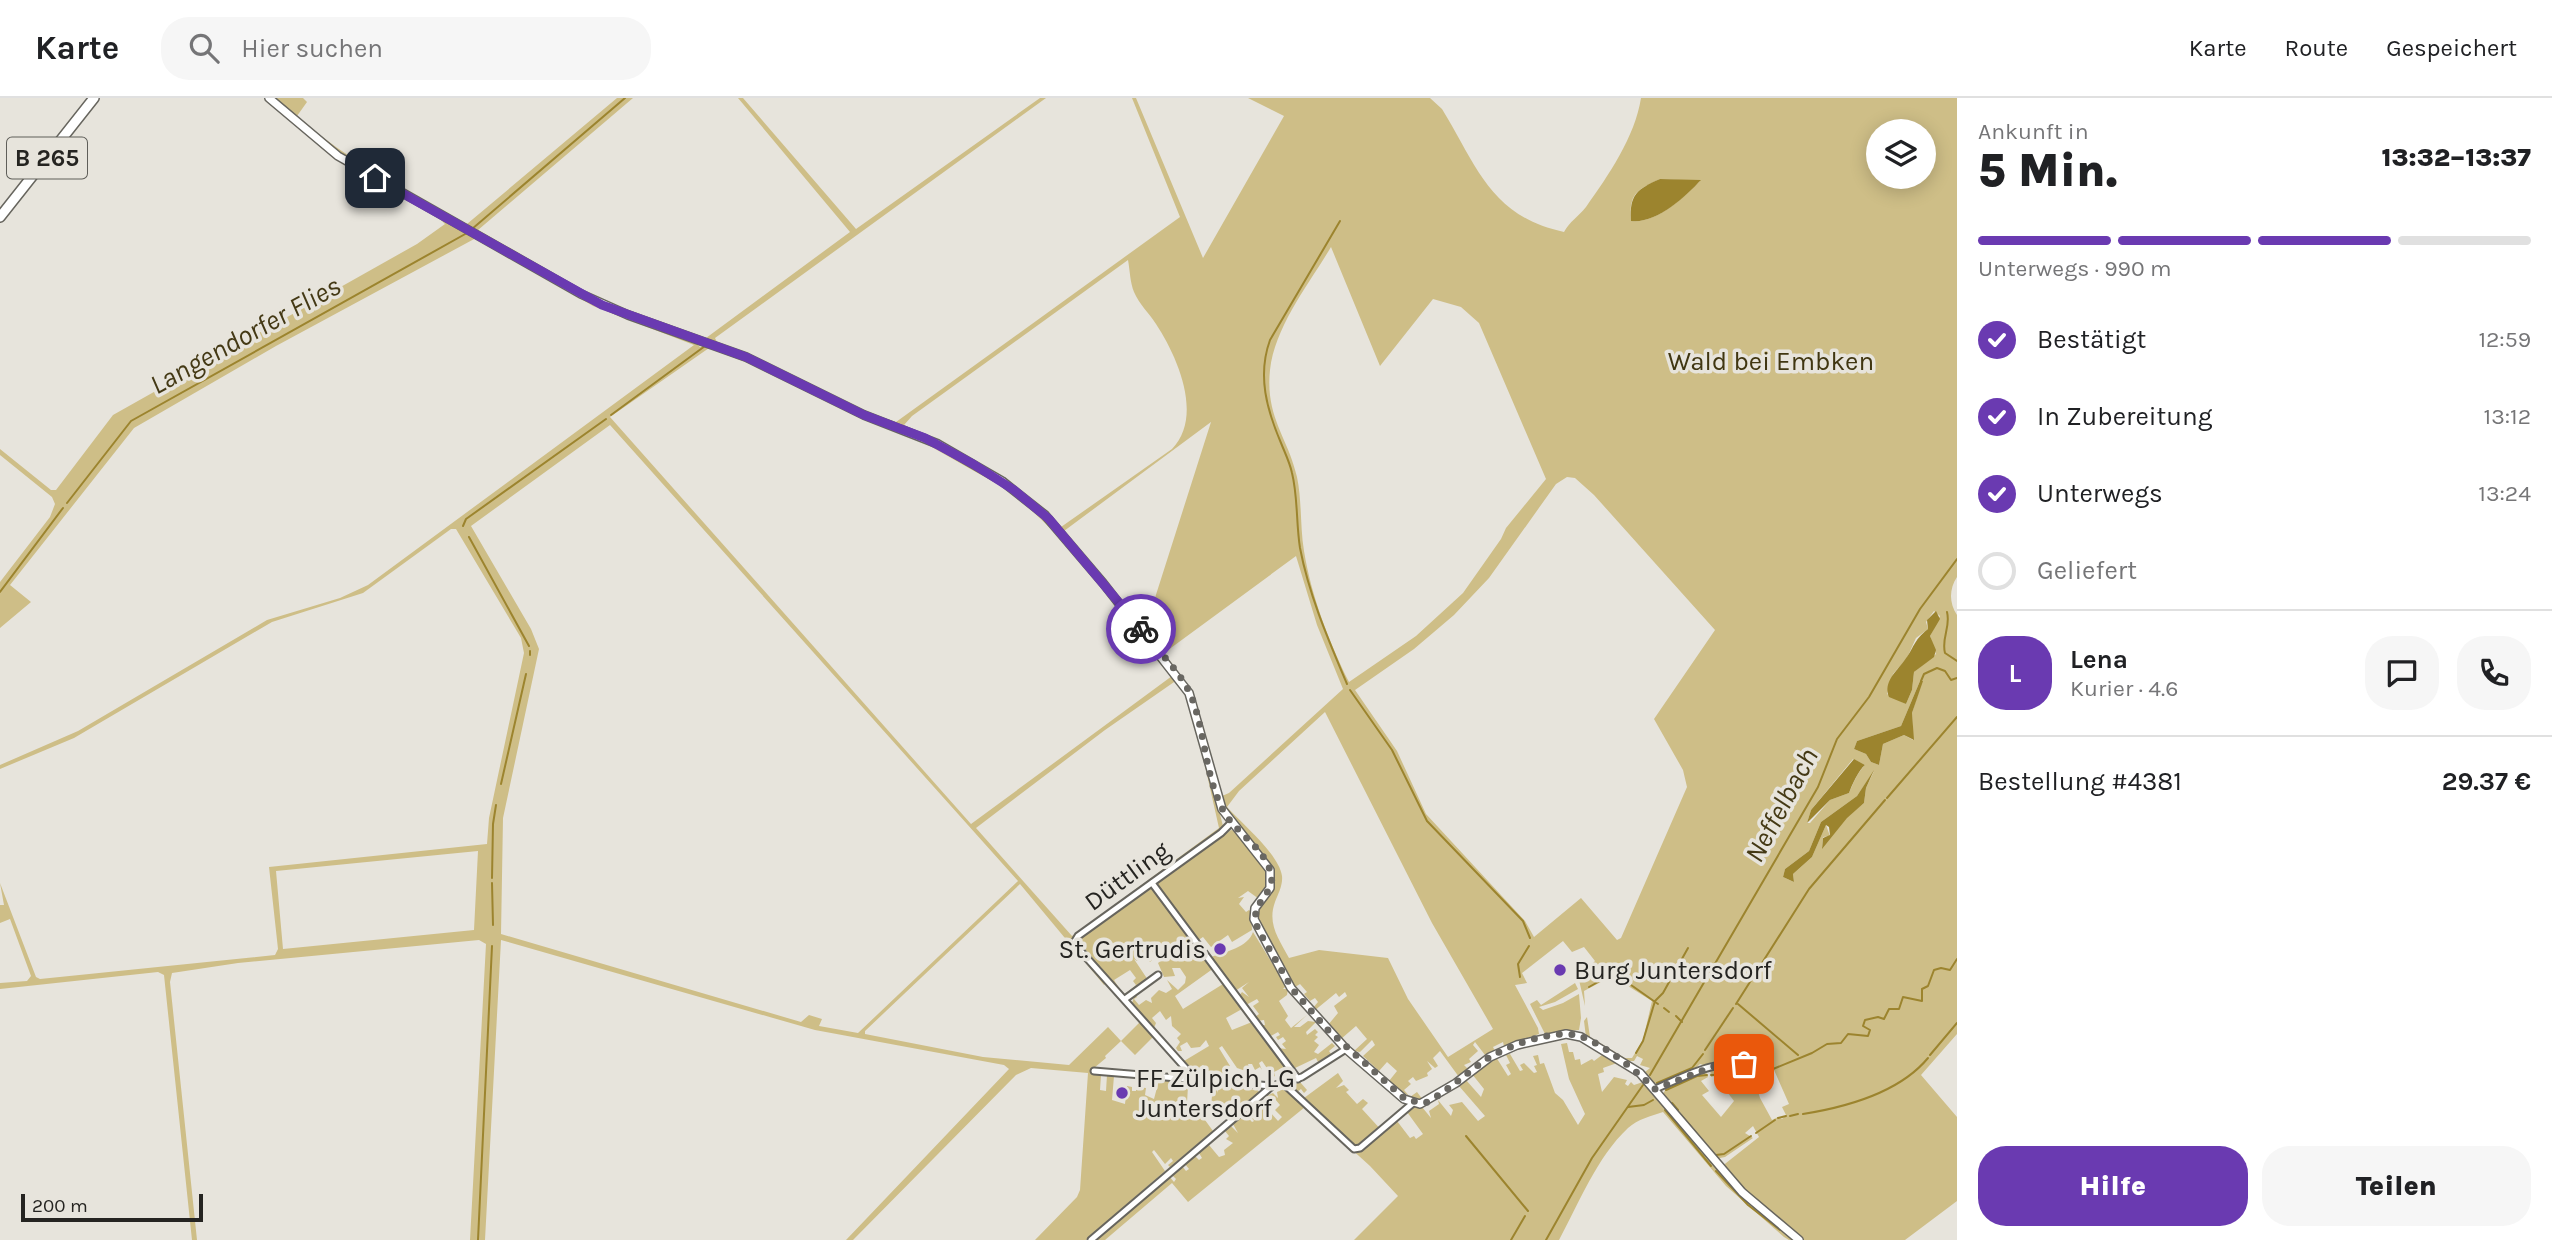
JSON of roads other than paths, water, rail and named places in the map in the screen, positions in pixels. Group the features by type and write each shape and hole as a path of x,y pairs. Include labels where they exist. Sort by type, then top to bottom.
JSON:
{"main road":[{"name":"B 265","path":"0,217 94,98"}],"street":[{"path":"270,98 338,156 581,295 628,316 763,364 864,415 938,444 1014,490 1055,526 1189,693 1216,793 1231,822 1261,854 1271,874 1270,888 1255,910 1257,928 1296,995 1346,1049 1404,1099 1413,1103"},
{"name":"Düttling","path":"1197,1081 1077,947 1075,940 1221,833 1231,822"},
{"path":"1153,883 1298,1079"},
{"path":"1125,999 1158,975"},
{"path":"1284,1084 1354,1149 1360,1148 1413,1103 1430,1100 1495,1054 1528,1041 1566,1034 1581,1037 1631,1066 1655,1089 1742,1192 1799,1240"},
{"path":"1094,1070 1272,1086 1298,1079 1346,1049"},
{"path":"1655,1089 1702,1069 1727,1063 1749,1065 1760,1074"},
{"path":"1091,1240 1272,1086"}],"waterway":[{"name":"Langendorfer Flies","path":"472,229 625,98"},
{"path":"1340,221 1270,340 1264,380 1272,418 1292,473 1300,548 1308,583 1347,684"},
{"name":"Langendorfer Flies","path":"67,503 131,421 467,233"},
{"path":"611,415 705,346"},
{"path":"463,526 466,519 606,419"},
{"name":"Langendorfer Flies","path":"0,592 63,508"},
{"path":"469,537 529,646"},
{"name":"Neffelbach","path":"1650,1075 1818,787 1837,739 1869,697 1920,609 1957,559"},
{"path":"1947,612 1945,653 1957,661"},
{"path":"1921,681 1924,674 1937,668 1945,671 1951,680 1957,678"},
{"path":"501,784 526,674"},
{"path":"1350,690 1392,750 1427,821 1523,921 1530,938"},
{"path":"1887,798 1957,717"},
{"path":"1736,1004 1809,889 1885,800"},
{"path":"492,878 496,805"},
{"path":"492,883 493,925"},
{"path":"478,1240 492,946"},
{"path":"1520,977 1518,964 1529,946"},
{"path":"1636,1053 1643,1041 1655,1001 1663,993 1688,948"},
{"path":"1761,1074 1827,1044 1841,1043 1848,1034 1868,1036 1870,1030 1863,1026 1865,1020 1878,1017 1884,1019 1889,1009 1899,1009 1903,997 1922,1001 1922,989 1928,986 1934,970 1950,970 1957,959"},
{"path":"1589,987 1614,973 1658,1004"},
{"path":"1738,1004 1798,1055"},
{"path":"1664,1008 1669,1012"},
{"path":"1705,1050 1733,1008"},
{"name":"Neffelbach","path":"1676,1016 1682,1022"},
{"path":"1930,1055 1957,1023"},
{"path":"1657,1083 1692,1068 1703,1054"},
{"path":"1803,1114 1854,1102 1887,1089 1902,1081 1928,1058"},
{"path":"1711,1075 1756,1074"},
{"path":"1666,1090 1697,1076 1707,1075"},
{"name":"Neffelbach","path":"1546,1240 1592,1158 1643,1085"},
{"path":"1628,1107 1644,1105 1653,1100"},
{"path":"1672,1103 1678,1110"},
{"path":"1665,1110 1711,1166"},
{"path":"1790,1116 1798,1114"},
{"path":"1681,1115 1692,1128"},
{"path":"1778,1118 1786,1116"},
{"path":"1756,1133 1775,1120"},
{"path":"1694,1130 1702,1140"},
{"path":"1466,1136 1528,1211"},
{"path":"1716,1155 1724,1154 1751,1136"},
{"path":"1716,1171 1748,1205 1780,1230"},
{"path":"1511,1240 1525,1216"},
{"path":"1786,1234 1794,1240"}],"place":[{"name":"St. Gertrudis","path":"1220,949"},
{"name":"Burg Juntersdorf","path":"1560,970"},
{"name":"FF Zülpich LG Juntersdorf","path":"1122,1093"}],"park label":[{"name":"Wald bei Embken","path":"1771,361"}]}
